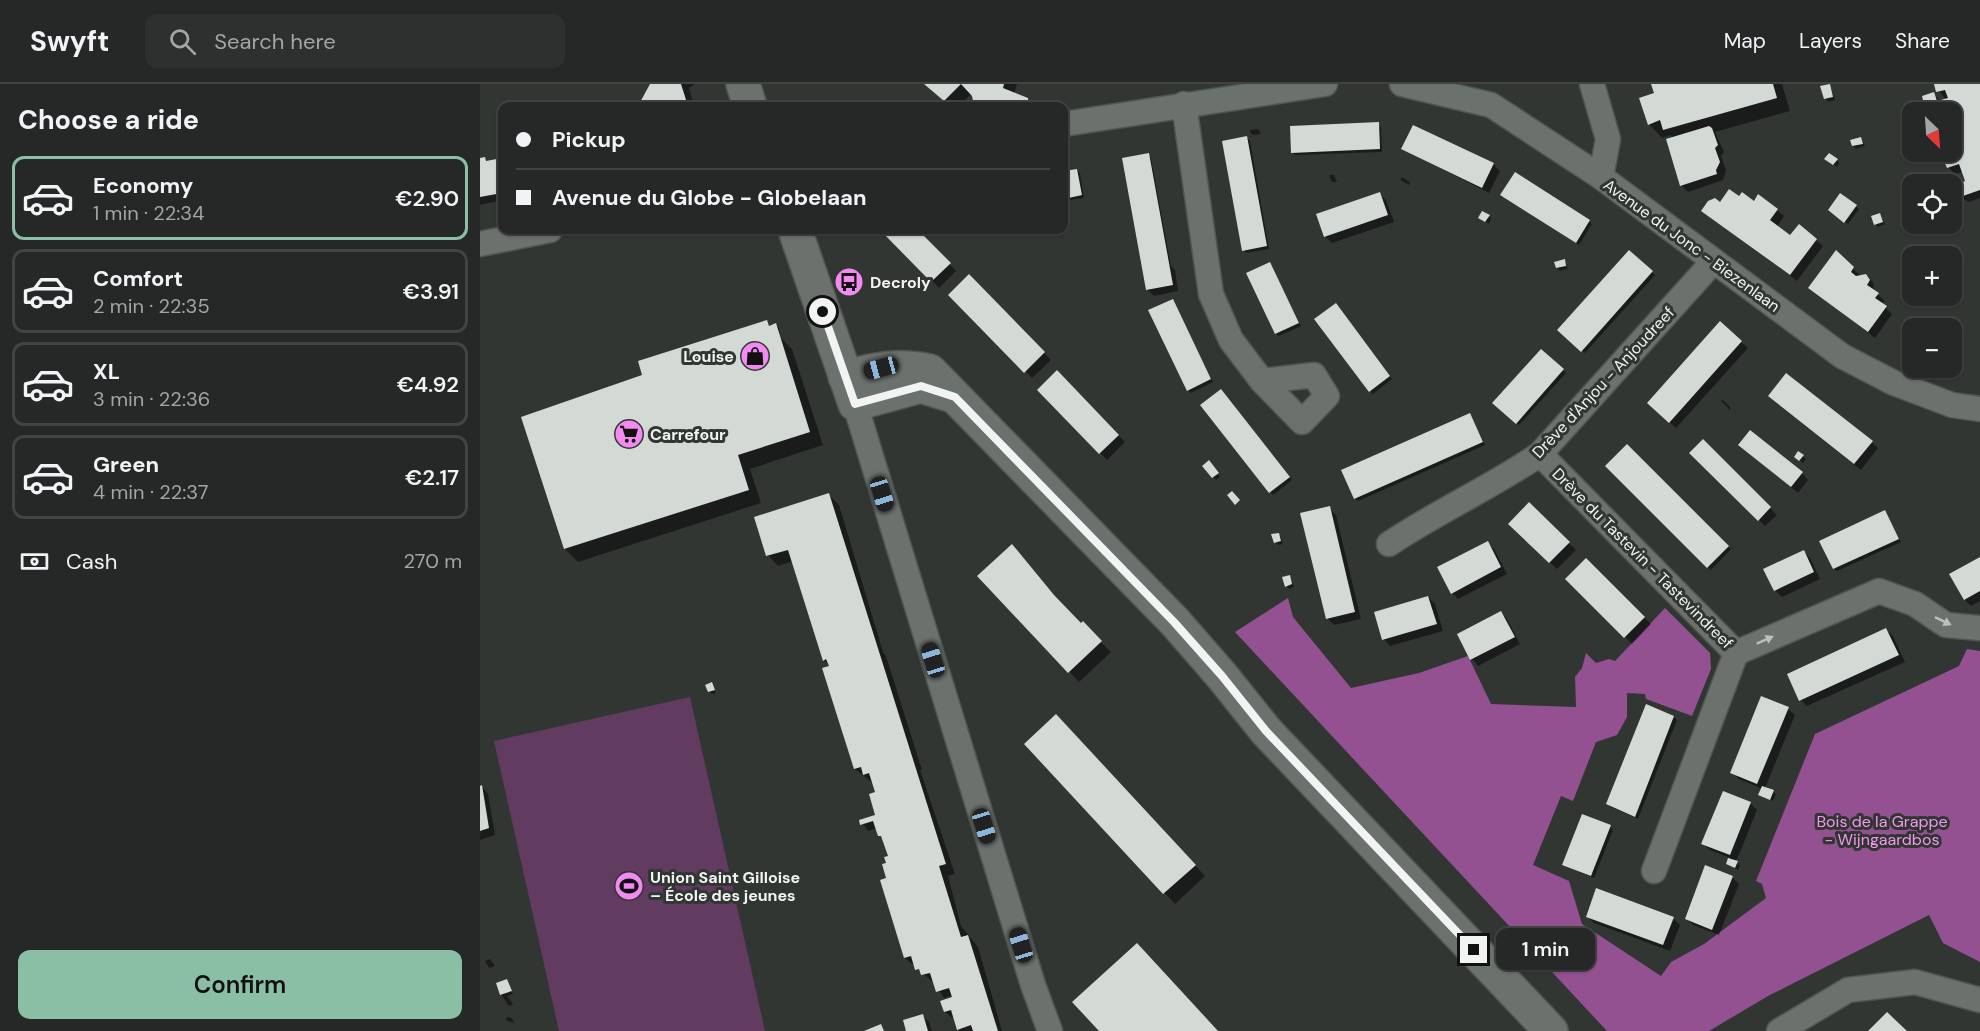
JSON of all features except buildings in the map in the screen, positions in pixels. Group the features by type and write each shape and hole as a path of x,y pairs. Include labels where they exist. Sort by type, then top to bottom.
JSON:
{"street":[{"path":"743,84 749,102"},
{"path":"1068,122 1325,84"},
{"name":"Avenue du Jonc - Biezenlaan","path":"1402,84 1491,105 1601,177 1842,356 1894,383 1952,405 1980,409"},
{"path":"1592,84 1608,139 1601,177"},
{"path":"1184,104 1211,294 1231,340 1262,381"},
{"path":"480,244 530,234"},
{"path":"796,234 850,391 1026,964 1050,1031"},
{"name":"Drève d'Anjou - Anjoudreef","path":"1389,544 1511,474 1540,454 1713,262"},
{"path":"850,391 881,368 906,366 930,371 1174,622 1222,676 1266,731 1551,1031"},
{"name":"Drève du Tastevin - Tastevindreef","path":"1540,454 1736,653 1879,591 1915,604 1946,625 1980,628"},
{"path":"1654,871 1736,653"},
{"path":"1779,1031 1848,990 1915,982 1980,1000"}],"shaded area":[{"name":"Union Saint Gilloise – École des jeunes","path":"690,697 765,1031 559,1031 494,741"}],"green space":[{"name":"Bois de la Grappe - Wijngaardbos","path":"1288,598 1293,617 1351,688 1419,673 1468,656 1491,704 1576,707 1575,677 1582,668 1586,653 1596,663 1609,659 1615,661 1665,608 1710,653 1711,669 1692,716 1646,699 1645,694 1627,693 1627,717 1617,735 1596,742 1573,801 1561,796 1533,865 1569,881 1582,924 1661,976 1671,962 1704,944 1766,898 1762,884 1756,881 1815,734 1959,666 1967,649 1980,651 1980,962 1943,943 1929,915 1768,996 1709,1031 1607,1031 1235,632"}],"place":[{"name":"Decroly","path":"849,282"},
{"name":"Louise","path":"755,356"},
{"name":"Carrefour","path":"629,434"},
{"name":"Union Saint Gilloise – École des jeunes","path":"629,886"}],"route":[{"path":"823,312 855,404 921,386 955,397 1151,597 1222,676 1266,731 1474,950"}]}
